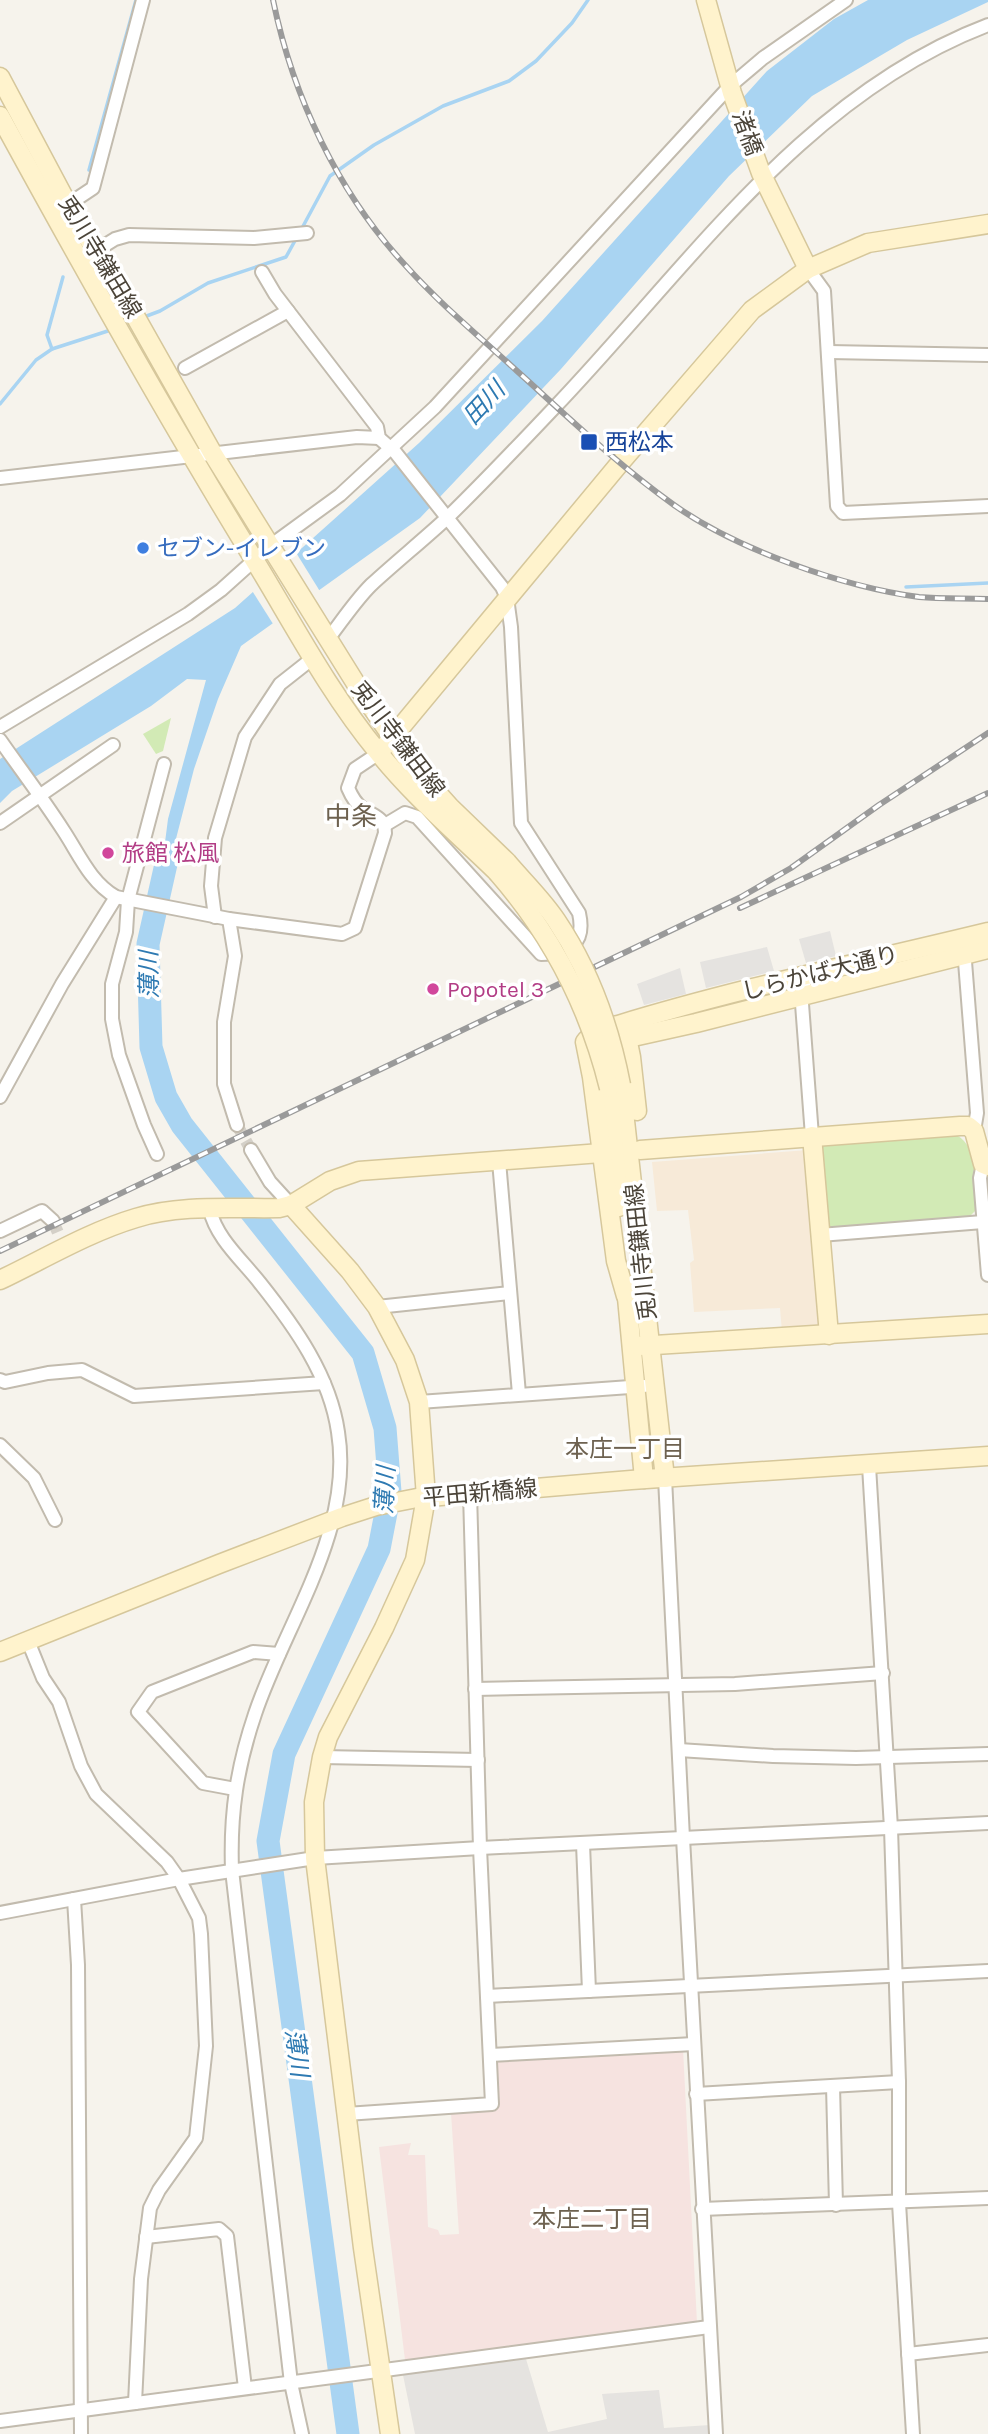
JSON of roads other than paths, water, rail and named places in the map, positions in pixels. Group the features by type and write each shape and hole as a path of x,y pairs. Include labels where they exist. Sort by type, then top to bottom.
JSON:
{"street":[{"path":"61,209 93,188 143,0"},
{"name":"渚橋","path":"706,0 731,89 763,176 808,269"},
{"path":"0,727 188,614 257,564 393,450 731,89 763,58 846,0"},
{"path":"326,636 369,587 556,406 763,176 825,120 916,58 988,25"},
{"name":"兎川寺鎌田線","path":"0,77 61,209 87,256 116,327 310,653 354,721 379,753 415,793 502,867"},
{"name":"兎川寺鎌田線","path":"0,116 61,209"},
{"path":"0,740 104,890 127,900 215,917 342,934 349,932 355,928 385,833 385,825 380,818 361,807 348,788 355,769 379,753 393,738 620,463 752,310 808,269 868,243 988,224"},
{"path":"87,256 129,234 254,238 307,233"},
{"name":"兎川寺鎌田線","path":"87,256 137,320 272,549 393,738 407,758 502,867 564,966 615,1087 645,1286 665,1478"},
{"path":"808,269 824,291 830,352 837,506 843,513 988,506"},
{"path":"262,272 288,311 377,427 379,438"},
{"path":"185,369 288,311"},
{"path":"830,352 988,355"},
{"path":"0,478 357,437 379,438 393,450 508,598 521,823 579,913 582,927 576,943 565,951 541,954 417,817 405,813 385,825"},
{"path":"215,917 211,886 215,838 245,737 280,684 310,653"},
{"path":"0,823 37,793 113,746"},
{"path":"158,1154 144,1125 119,1055 112,1019 112,984 126,932 127,900 164,764"},
{"path":"0,1097 62,984 127,900"},
{"path":"229,919 235,956 224,1022 224,1084 237,1125"},
{"name":"しらかば大通り","path":"654,1024 802,996 964,946 988,932"},
{"path":"964,946 977,1113 974,1131 985,1165 980,1178 988,1275"},
{"name":"しらかば大通り","path":"654,1024 805,977 964,946 988,949"},
{"path":"805,977 802,996 828,1335"},
{"path":"626,1296 616,1261 585,1042 588,1037 654,1024"},
{"path":"626,1031 640,1150 646,1247 645,1286"},
{"name":"兎川寺鎌田線","path":"615,1087 626,1296 644,1479"},
{"path":"640,1150 960,1126 968,1126 974,1131"},
{"path":"251,1150 285,1206 350,1271 377,1307 405,1360 419,1402 421,1497 415,1560 384,1628 339,1713 322,1758 314,1802 310,1859 346,2114 376,2372 390,2434"},
{"path":"0,1280 62,1242 137,1217 177,1210 285,1206 330,1181 359,1171 601,1153"},
{"path":"499,1161 519,1394"},
{"path":"212,1210 213,1223 261,1284 307,1350 324,1383 339,1434 338,1519 255,1713 234,1789 231,1836 302,2434"},
{"path":"0,1231 42,1211 53,1221"},
{"path":"820,1235 983,1222"},
{"path":"377,1307 510,1293"},
{"path":"632,1346 988,1324"},
{"path":"0,1380 5,1382 48,1373 82,1370 134,1396 324,1383"},
{"path":"419,1402 654,1385"},
{"path":"0,1445 34,1478 55,1520"},
{"name":"平田新橋線","path":"0,1652 338,1519 376,1506 421,1497 644,1479 988,1457"},
{"path":"869,1466 891,1828 899,2082 899,2203 913,2434"},
{"path":"665,1478 682,1838 716,2434"},
{"path":"346,2114 492,2105 480,1848 470,1493"},
{"path":"28,1641 43,1678 59,1702 81,1766 96,1794 149,1843 179,1879 199,1918 205,2046 196,2138 159,2190 150,2208 141,2279 135,2403"},
{"path":"234,1789 203,1783 138,1712 152,1692 253,1652 278,1654"},
{"path":"475,1689 735,1684 883,1673"},
{"path":"679,1750 773,1756 988,1754"},
{"path":"322,1758 478,1760"},
{"path":"0,1913 236,1869 310,1859 480,1848 988,1824"},
{"path":"583,1844 589,1991"},
{"path":"74,1899 78,1965 81,2434"},
{"path":"487,1996 988,1971"},
{"path":"491,2055 694,2044"},
{"path":"696,2094 899,2082"},
{"path":"833,2086 836,2205"},
{"path":"702,2210 988,2198"},
{"path":"146,2237 219,2229 227,2236 245,2388"},
{"path":"0,2421 709,2327"},
{"path":"908,2354 988,2345"}],"water":[{"name":"田川","path":"868,0 988,2 907,40 812,96 729,176 561,369 420,518 241,646 218,699 194,769 155,920 168,819 206,680 187,679 151,706 12,791 0,803 0,759 235,608 419,443 542,321 767,71 834,19"}],"waterway":[{"path":"89,170 136,0"},
{"path":"301,230 330,176 374,145 443,106 509,81 536,61 572,23 588,0"},
{"path":"144,317 160,311 208,283 286,257 297,237"},
{"path":"52,349 47,335 63,277"},
{"path":"0,404 36,360 52,349 114,329"},
{"path":"906,587 988,583"},
{"name":"薄川","path":"166,864 148,944 151,1047 166,1097 182,1125 363,1353 385,1428 390,1492 379,1549 284,1754 268,1841 348,2434"}],"tunnel":[{"path":"237,1125 251,1150"},
{"path":"53,1221 59,1235"}],"railway":[{"path":"273,0 306,108 339,175 382,238 446,307 613,457 653,490 699,521 728,537 791,564 889,592 928,598 988,599"},
{"path":"0,1251 741,897 791,868 879,805 988,733"},
{"path":"740,908 988,793"}],"place":[{"name":"西松本","path":"589,442"},
{"name":"セブン-イレブン","path":"143,548"},
{"name":"旅館 松風","path":"108,853"},
{"name":"Popotel 3","path":"433,989"}],"district":[{"name":"中条","path":"351,816"},
{"name":"本庄一丁目","path":"625,1449"},
{"name":"本庄二丁目","path":"592,2219"}]}
